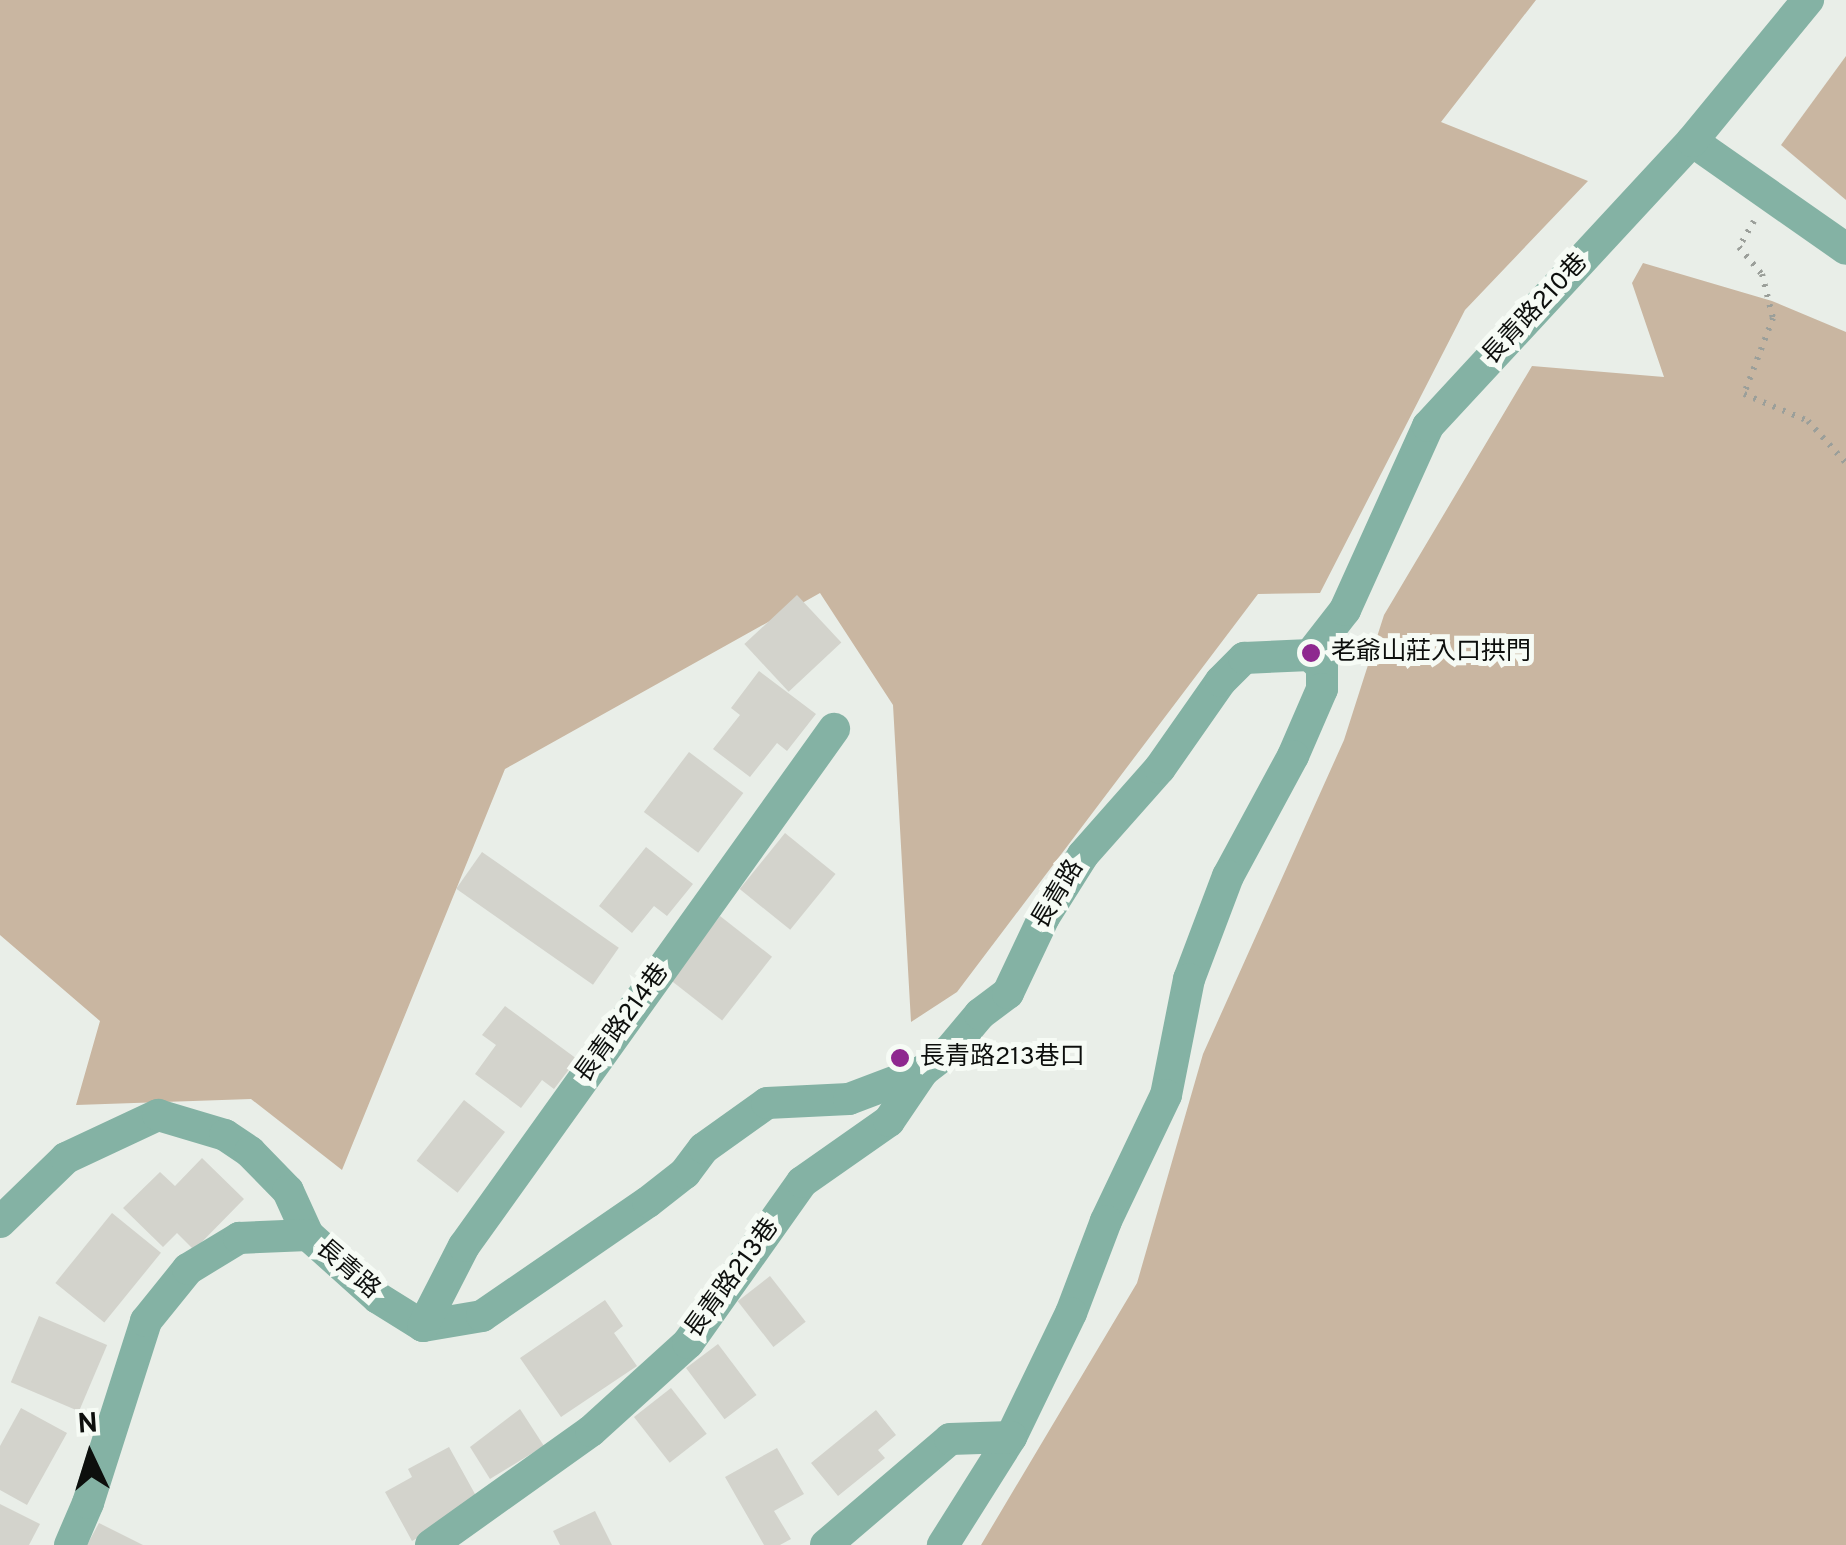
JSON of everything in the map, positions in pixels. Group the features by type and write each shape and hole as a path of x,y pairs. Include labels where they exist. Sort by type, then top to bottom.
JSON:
{"street":[{"name":"長青路210巷","path":"1310,655 1345,610 1428,426 1692,141 1808,0"},
{"path":"1692,141 1846,250"},
{"path":"943,1545 1011,1436 1071,1313 1106,1221 1166,1095 1189,978 1228,876 1322,689 1322,667 1310,655"},
{"name":"長青路","path":"0,1222 66,1158 158,1115 224,1136 250,1152 288,1192 308,1235 378,1298 423,1326 482,1316 648,1202 685,1173 704,1148 767,1103 850,1099 923,1071 1008,993 1044,917 1083,855 1160,768 1221,681 1244,658 1310,655"},
{"name":"長青路214巷","path":"423,1326 464,1246 834,729"},
{"name":"長青路213巷","path":"431,1545 591,1430 688,1343 802,1182 889,1120 923,1071"},
{"path":"70,1545 88,1503 146,1321 188,1269 239,1238 308,1235"},
{"path":"826,1545 950,1439 1011,1436"}],"path":[{"path":"1769,196 1739,247 1762,274 1773,318 1744,394 1808,421 1846,464"}],"shaded area":[{"path":"0,0 1536,0 1441,122 1588,181 1465,310 1320,593 1258,594 957,992 911,1022 893,705 820,593 505,769 342,1170 251,1099 76,1105 100,1021 0,935"},
{"path":"1846,56 1846,200 1781,145"},
{"path":"1643,263 1772,301 1846,332 1846,1545 981,1545 1137,1283 1203,1054 1344,740 1384,615 1532,366 1664,377 1632,283"}],"building":[{"path":"797,595 841,643 789,692 744,644"},
{"path":"759,671 816,714 787,751 777,743 750,777 713,749 740,715 731,708"},
{"path":"689,752 743,793 698,853 644,812"},
{"path":"785,833 836,874 790,930 740,889"},
{"path":"646,847 693,884 667,916 654,906 632,933 599,906"},
{"path":"482,852 619,948 593,985 456,889"},
{"path":"720,916 772,957 722,1020 670,980"},
{"path":"505,1006 577,1059 554,1089 542,1080 521,1108 475,1074 496,1045 482,1035"},
{"path":"464,1100 505,1132 458,1193 417,1161"},
{"path":"202,1158 244,1199 194,1250 177,1233 163,1247 123,1208 160,1172 175,1186"},
{"path":"112,1213 161,1253 104,1323 55,1283"},
{"path":"770,1276 806,1322 773,1347 738,1301"},
{"path":"605,1300 623,1326 614,1333 637,1366 561,1417 520,1358"},
{"path":"39,1316 107,1345 79,1411 11,1382"},
{"path":"718,1344 757,1395 725,1419 686,1368"},
{"path":"671,1388 707,1434 670,1463 634,1417"},
{"path":"21,1408 67,1433 27,1505 0,1490 0,1446"},
{"path":"520,1409 544,1446 490,1479 470,1447"},
{"path":"876,1410 896,1435 878,1450 885,1458 838,1496 811,1463"},
{"path":"449,1447 480,1503 412,1541 385,1492 412,1477 408,1469"},
{"path":"777,1448 804,1494 774,1511 791,1539 780,1545 764,1545 725,1477"},
{"path":"0,1504 40,1524 29,1545 0,1545"},
{"path":"595,1511 612,1545 560,1545 553,1531"},
{"path":"99,1523 143,1545 87,1545"}],"place":[{"name":"老爺山莊入口拱門","path":"1311,653"},
{"name":"長青路213巷口","path":"900,1058"}]}
